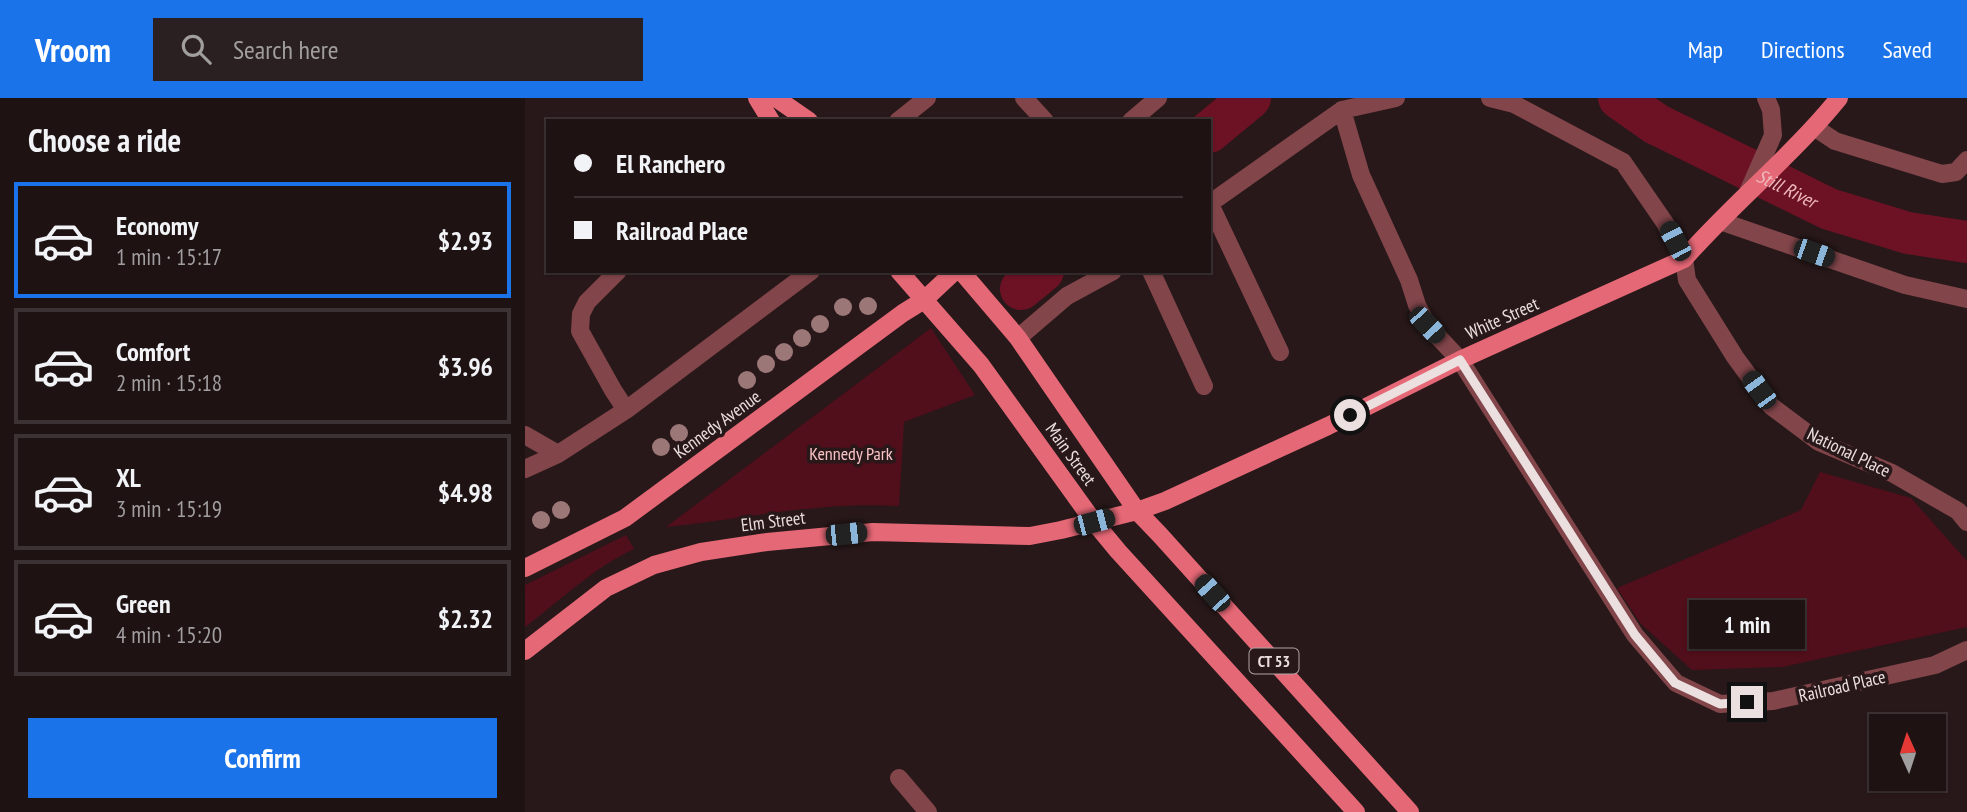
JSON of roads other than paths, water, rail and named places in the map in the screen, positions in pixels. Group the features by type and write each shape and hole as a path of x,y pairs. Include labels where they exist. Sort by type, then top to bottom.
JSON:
{"main road":[{"path":"757,98 770,119"},
{"path":"776,98 806,119"},
{"name":"White Street","path":"1137,511 1165,501 1328,426 1460,360 1684,258 1797,145 1839,98"},
{"name":"Main Street","path":"901,273 981,365 1094,522 1118,551 1356,812"},
{"name":"Kennedy Avenue","path":"525,568 625,518 924,300 953,273"},
{"name":"Main Street","path":"963,273 1018,338 1137,511 1410,812"},
{"name":"Elm Street","path":"525,651 606,588 654,565 701,552 767,542 873,532 1030,536 1137,511"}],"street":[{"path":"901,119 927,98"},
{"path":"1024,98 1043,119"},
{"path":"1137,119 1158,98"},
{"path":"1211,202 1342,110 1396,98"},
{"name":"National Place","path":"1490,98 1514,104 1623,162 1665,223 1684,258 1686,280 1735,357 1771,406 1819,442 1892,473 1958,511 1967,522"},
{"path":"1742,200 1773,135 1771,110 1766,98"},
{"path":"1342,110 1361,175 1409,280 1417,305 1427,325 1460,360"},
{"path":"1814,127 1835,141 1942,174 1956,172 1967,160"},
{"path":"1211,205 1280,352"},
{"path":"1720,221 1905,285 1967,299"},
{"path":"616,273 587,302 581,314 580,331 626,410"},
{"path":"525,469 558,454 626,410 808,273"},
{"path":"1018,338 1067,296 1109,273"},
{"path":"1152,273 1204,387"},
{"name":"Railroad Place","path":"1460,360 1635,635 1675,683 1720,704 1773,701 1935,665 1967,650"},
{"path":"525,435 558,454"},
{"path":"899,778 928,812"}],"waterway":[{"name":"Still River","path":"1211,130 1250,98"},
{"name":"Still River","path":"1619,98 1656,124 1829,209 1908,233 1967,242"},
{"name":"Still River","path":"1021,289 1041,273"}],"park label":[{"name":"Kennedy Park","path":"851,453"}]}
